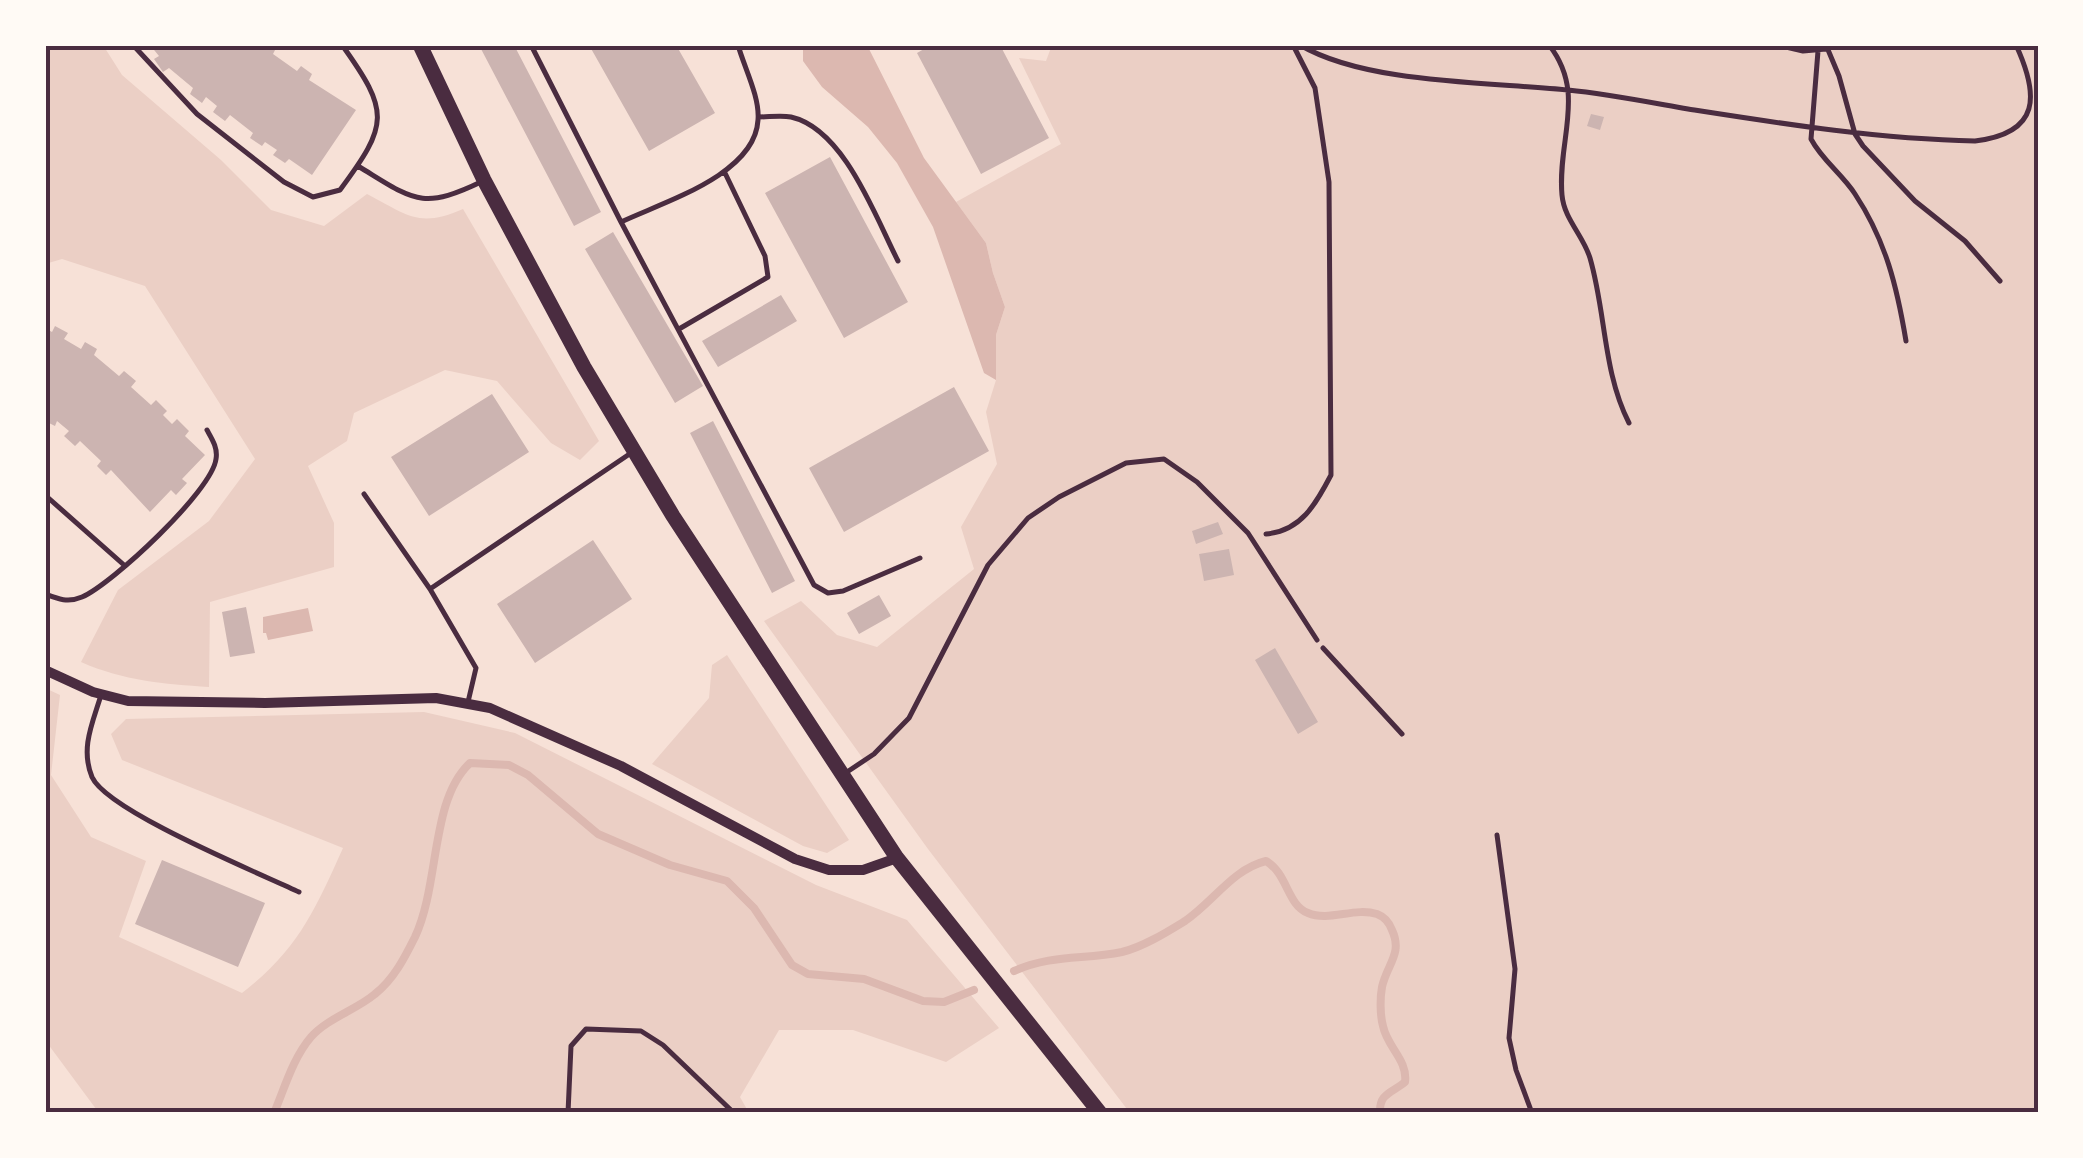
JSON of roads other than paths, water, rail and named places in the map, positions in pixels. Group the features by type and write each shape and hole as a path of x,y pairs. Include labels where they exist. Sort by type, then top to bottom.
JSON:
{"main road":[{"path":"420,45 484,180 584,367 750,638 897,858 1100,1113"}],"street":[{"path":"45,670 128,701 436,698 490,708 621,766 795,859 829,870 862,870 897,858"}],"lane":[{"path":"133,45 197,114 301,194 313,198 340,190 373,142 380,118 376,98 342,45"},
{"path":"531,45 814,585 828,593 843,592 920,558"},
{"path":"621,222 724,172 742,158 754,140 759,117 738,45"},
{"path":"759,117 789,116 811,124 832,141 898,261"},
{"path":"358,166 395,189 431,201 484,180"},
{"path":"679,329 768,277 765,256 724,172"},
{"path":"45,594 64,601 83,597 124,565 198,494 216,460 214,442 206,430"},
{"path":"430,589 634,451"},
{"path":"842,776 874,754 909,718 988,565 1028,518 1059,496 1126,463 1164,459 1197,482 1248,532 1317,640"},
{"path":"364,494 430,589 476,668 467,704"},
{"path":"45,495 124,565"},
{"path":"101,694 86,744 93,779 121,807 300,892"},
{"path":"568,1113 571,1046 586,1029 641,1030 663,1045 734,1113"}],"waterway":[{"path":"274,1113 294,1063 311,1037 375,994 403,960 423,916 448,798 470,763 509,765 528,775 598,834 670,865 727,881 754,908 792,965 808,974 864,979 923,1001 944,1002 974,990"},
{"path":"1014,971 1042,962 1138,947 1185,921 1233,878 1266,861 1279,873 1296,903 1308,913 1324,916 1368,912 1382,917 1391,927 1396,946 1382,987 1381,1017 1385,1034 1403,1067 1405,1082 1384,1097 1380,1113"}]}
